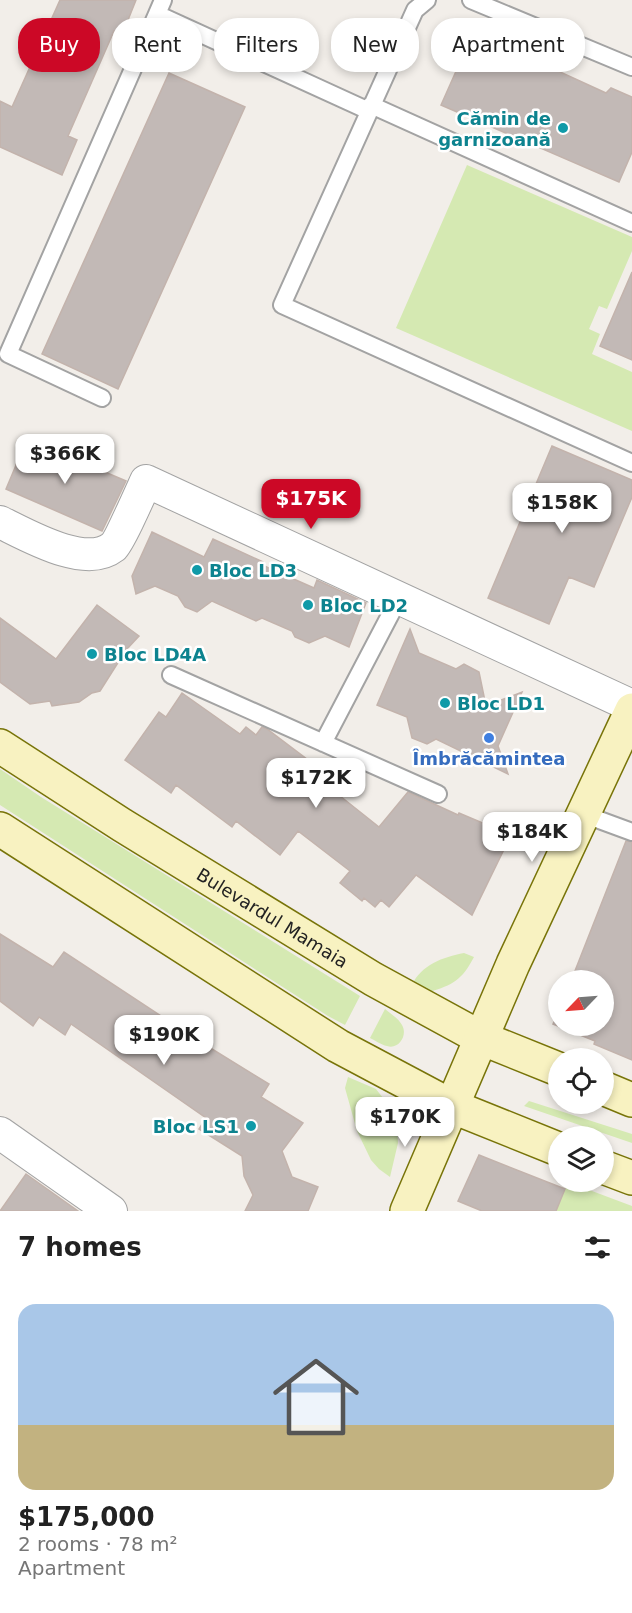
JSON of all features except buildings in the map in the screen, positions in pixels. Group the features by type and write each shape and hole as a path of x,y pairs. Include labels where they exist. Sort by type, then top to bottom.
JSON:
{"main road":[{"path":"407,1211 513,964 632,708"},
{"name":"Bulevardul Mamaia","path":"0,746 122,825 373,979 481,1038 548,1065"},
{"path":"0,829 338,1046 452,1106 548,1145"},
{"path":"614,1093 632,1100"},
{"path":"614,1171 632,1178"}],"street":[{"path":"0,522 61,551 100,553 114,546 146,481 632,708"},
{"path":"0,1133 111,1211"}],"lane":[{"path":"471,0 632,67"},
{"path":"417,2 282,305 632,463"},
{"path":"102,398 8,354 160,7 370,108 632,223"},
{"path":"323,743 399,598"},
{"path":"171,675 438,794"},
{"path":"583,814 632,832"}],"green space":[{"path":"467,165 632,237 632,251 607,309 599,306 589,329 600,334 592,354 632,372 632,431 396,328"},
{"path":"0,769 41,797 360,996 345,1025 0,805"},
{"path":"464,953 474,957 461,976 451,984 429,992 412,985 427,967 448,957"},
{"path":"385,1009 398,1020 404,1029 399,1044 391,1047 370,1038"},
{"path":"348,1077 376,1089 390,1107 397,1128 398,1143 390,1177 371,1160 357,1131 345,1088"},
{"path":"529,1101 548,1107 548,1114 570,1114 607,1126 582,1126 524,1106"},
{"path":"614,1128 632,1134 632,1143 614,1137"},
{"path":"564,1192 595,1192 632,1206 632,1211 556,1211"}],"place":[{"name":"Cămin de garnizoană","path":"563,128"},
{"name":"Bloc LD3","path":"197,570"},
{"name":"Bloc LD2","path":"308,605"},
{"name":"Bloc LD4A","path":"92,654"},
{"name":"Bloc LD1","path":"445,703"},
{"name":"Îmbrăcămintea","path":"489,738"},
{"name":"Bloc LS1","path":"251,1126"}]}
